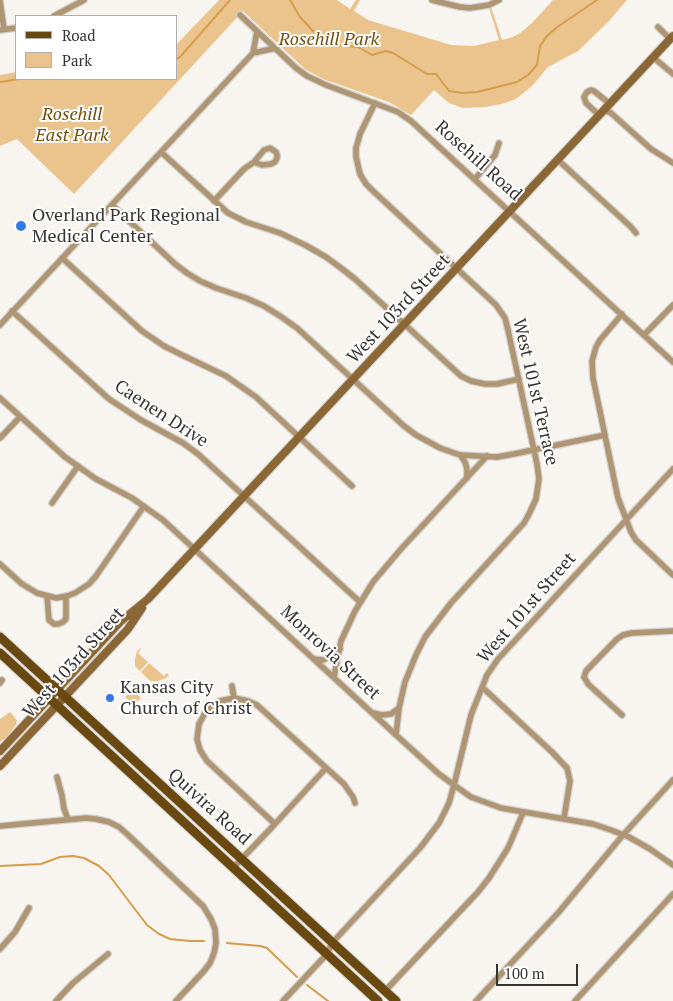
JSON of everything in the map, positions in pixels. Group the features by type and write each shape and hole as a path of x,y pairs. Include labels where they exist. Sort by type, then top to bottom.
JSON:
{"main road":[{"name":"West 103rd Street","path":"0,750 120,622 148,600 672,37"},
{"name":"West 103rd Street","path":"0,766 128,629 148,600"},
{"name":"Quivira Road","path":"0,637 396,1001"},
{"name":"Quivira Road","path":"0,653 378,1001"}],"street":[{"path":"56,15 83,0"},
{"path":"432,0 470,8 489,5 499,0"},
{"path":"0,1 2,30 15,28"},
{"name":"Rosehill Road","path":"240,15 296,68 319,82 398,112 411,121 673,362"},
{"name":"West 103rd Street","path":"658,27 672,37"},
{"path":"0,325 253,53 258,31"},
{"path":"253,53 276,48"},
{"path":"654,57 673,74"},
{"name":"West 101st Terrace","path":"375,103 360,134 356,148 360,174 372,190 496,305 504,318 537,464 538,485 536,499 521,527 451,603 425,637 410,669 399,708 396,735"},
{"path":"604,110 611,112 651,149 673,163"},
{"path":"475,179 495,155 499,143"},
{"path":"161,152 233,216 280,233 326,257 355,279 466,379 485,384 497,384 519,379"},
{"path":"558,160 632,227 636,233"},
{"path":"214,201 254,162"},
{"path":"112,205 187,273 216,288 264,306 297,328 404,426 440,448 460,455 497,457 605,435"},
{"path":"62,258 142,331 164,346 243,386 352,486"},
{"path":"644,335 673,305"},
{"name":"Caenen Drive","path":"12,311 109,399 141,420 183,443 204,459 360,602"},
{"path":"622,314 596,347 592,361 593,378 618,498 626,520 636,540 673,576"},
{"name":"Monrovia Street","path":"0,398 50,444 78,466 132,498 163,520 439,774 471,797 488,804 523,813 593,824 624,835 650,849 673,865"},
{"path":"0,438 20,417"},
{"path":"460,455 467,469 466,479"},
{"path":"334,677 341,641 360,602 373,582 487,456"},
{"path":"52,503 78,466"},
{"name":"West 101st Street","path":"283,1001 327,954 332,943 428,839 439,823 454,785 471,715 487,675 498,659 673,469"},
{"path":"0,564 27,588 37,594 56,598 81,590 96,576 144,506"},
{"path":"47,596 49,620 54,624 58,624 66,619 66,596"},
{"path":"622,715 588,684 584,677 586,671 623,635 673,631"},
{"path":"314,659 323,660 333,656 340,649"},
{"path":"232,686 234,698"},
{"path":"482,687 567,768 570,781 564,818"},
{"path":"275,824 207,761 200,750 197,739 199,724 205,713 214,704 234,698 248,701 264,711 349,790 355,803"},
{"path":"372,713 391,714 399,708"},
{"path":"234,868 326,768"},
{"path":"57,777 68,819"},
{"path":"476,1001 558,913 673,780"},
{"path":"385,991 471,900 489,878 508,848 523,813"},
{"path":"0,826 68,819 96,818 108,822 119,828 204,906 215,929 216,943 214,953 204,971 176,1001"},
{"path":"575,1001 673,894"},
{"path":"0,949 15,932 29,908"},
{"path":"56,1001 73,983 108,954"}],"green space":[{"name":"Rosehill Park","path":"219,0 337,0 350,9 356,0 360,0 354,11 368,20 451,45 474,46 499,40 489,8 491,7 502,40 520,33 553,0 627,0 608,22 578,51 548,67 533,85 516,99 485,107 463,108 449,103 434,90 411,115 389,102 323,79 305,69 243,11 74,194 17,139 0,146 0,75 15,72 15,80 178,80 178,43"},
{"path":"141,648 138,653 148,662 140,671 135,666 135,659 137,651"},
{"path":"149,663 164,676 167,673 169,675 158,681 151,681 141,672"},
{"path":"130,692 135,692 141,698 134,705 125,697"},
{"path":"10,712 17,723 7,737 0,742 0,719"}],"waterway":[{"path":"178,58 230,0"},
{"path":"290,0 300,17 315,33 332,45 358,47 372,55 386,51 393,53 427,74 436,74 449,91 462,93 477,92 517,82 528,75 537,65 540,46 547,36 597,0"},
{"path":"0,82 15,80"},
{"path":"0,866 41,864 60,857 73,856 84,858 99,866 109,875 147,925 159,934 170,939 204,941"},
{"path":"227,943 267,948 297,977"},
{"path":"307,985 328,1001"}],"place":[{"name":"Overland Park Regional Medical Center","path":"21,226"},
{"name":"Kansas City Church of Christ","path":"110,698"}],"park label":[{"name":"Rosehill East Park","path":"72,125"}]}
